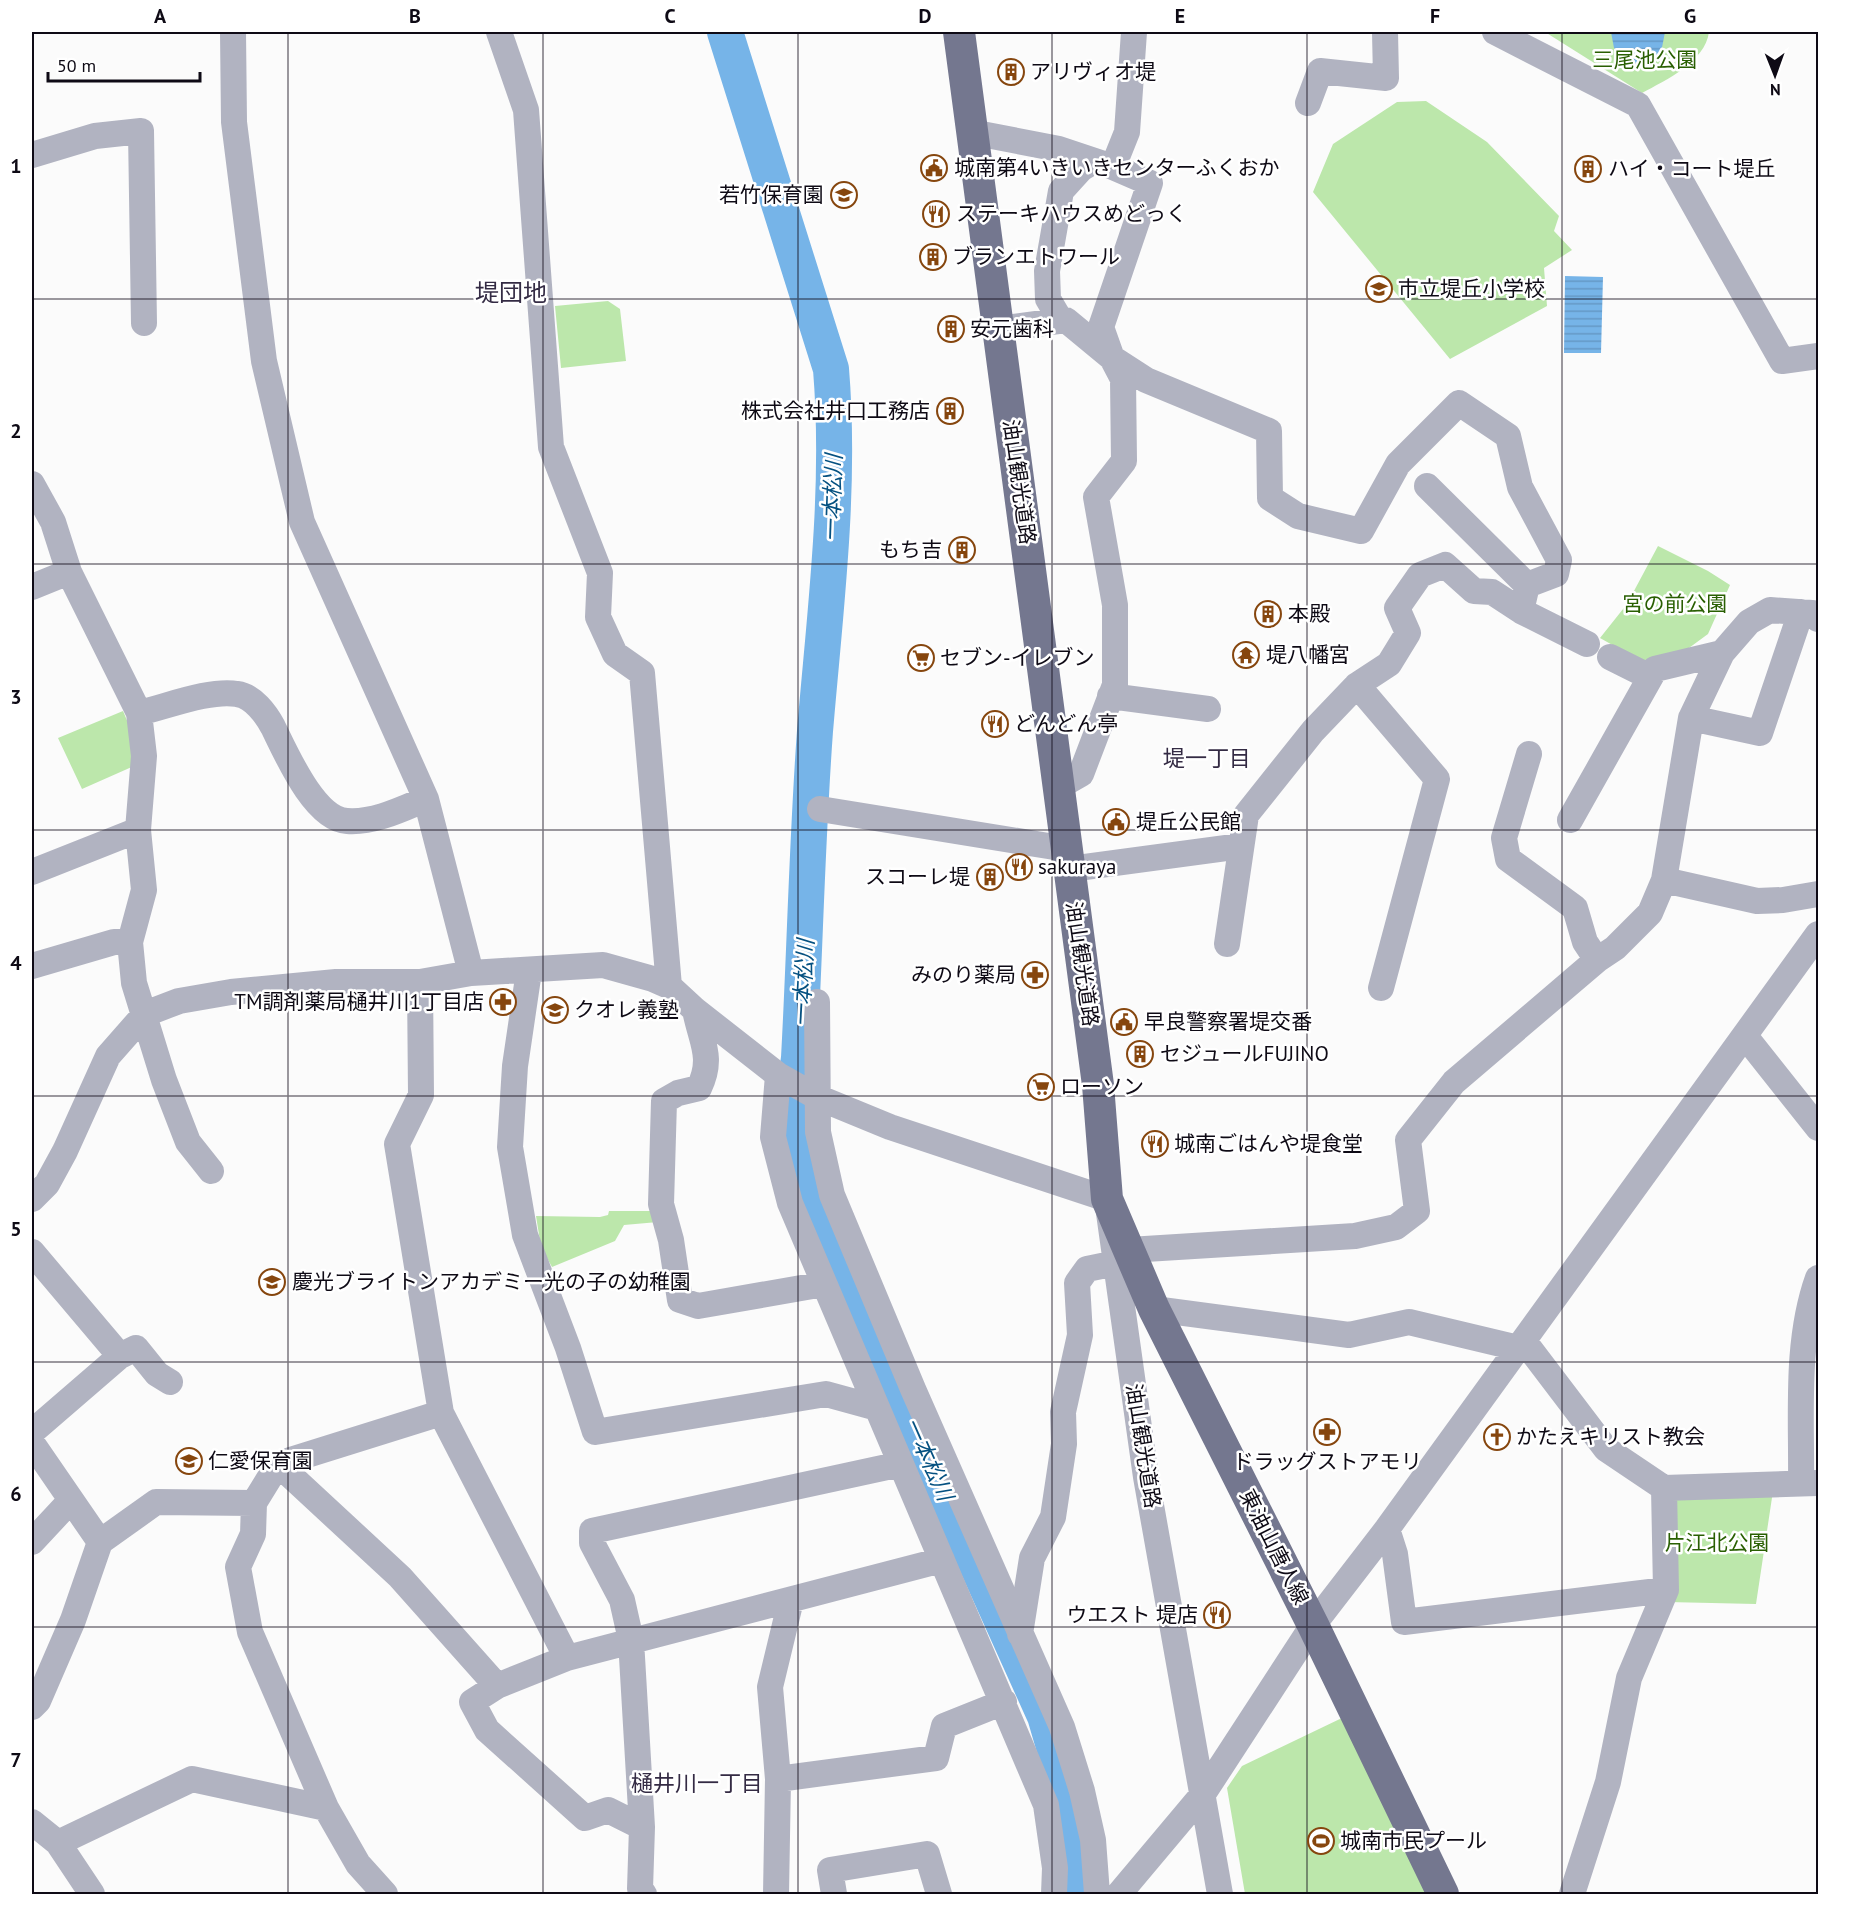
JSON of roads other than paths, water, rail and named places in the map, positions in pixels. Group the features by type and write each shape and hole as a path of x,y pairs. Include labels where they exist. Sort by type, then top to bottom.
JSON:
{"main road":[{"name":"油山観光道路","path":"959,32 1098,1085 1107,1199"},
{"name":"東油山唐人線","path":"1107,1199 1123,1257 1154,1309 1313,1625 1443,1894"}],"street":[{"path":"233,32 234,122 264,361 302,522 426,799 471,973"},
{"path":"499,32 526,110 551,447 600,573 598,617 615,654 642,673 669,986"},
{"path":"1061,321 1048,299 1047,271 1061,191 1081,169 1103,164 1127,132 1134,32"},
{"path":"1308,103 1320,71 1386,78 1385,32"},
{"path":"1495,32 1638,105 1782,361 1818,356"},
{"path":"32,155 95,136 141,131 144,323"},
{"path":"971,132 1059,149 1150,183 1101,327 1112,358 1123,379 1124,461 1096,497 1115,605 1115,685 1080,774 1060,786"},
{"path":"998,329 1066,320 1112,358 1146,380 1269,431 1270,498 1298,516 1360,531 1398,464 1459,403 1508,436 1520,487 1559,560 1556,574 1527,585"},
{"path":"32,484 53,522 69,572 138,713 144,756 138,830 144,890 130,942 134,983 164,1080 188,1142 212,1171"},
{"path":"1427,486 1527,585"},
{"path":"1227,944 1246,815 1313,731 1357,685 1389,664 1408,633 1398,608 1420,575 1445,565 1474,591 1492,592 1521,611 1587,644"},
{"path":"32,587 69,572"},
{"path":"1521,611 1527,585"},
{"path":"1020,1634 1032,1558 1053,1517 1064,1444 1063,1412 1080,1335 1077,1283 1087,1269 1123,1257 1355,1236 1396,1227 1417,1211 1408,1140 1454,1082 1597,960 1615,948 1650,913 1664,880 1691,718 1722,653 1749,622 1770,610 1810,616 1760,733 1691,718"},
{"path":"1570,820 1655,669 1722,653"},
{"path":"1610,657 1650,677"},
{"path":"1357,685 1437,779 1381,988"},
{"path":"138,713 220,694 239,694 265,713 300,779 321,808 332,815 346,821 375,818 426,799"},
{"path":"1110,696 1208,709"},
{"path":"1529,754 1504,838 1508,859 1575,908 1585,942 1597,960"},
{"path":"820,809 1068,859 1241,846"},
{"path":"32,872 138,830"},
{"path":"1664,880 1757,901 1783,900 1818,894"},
{"path":"1127,1889 1203,1794 1313,1625 1387,1529 1818,934"},
{"path":"32,966 114,942 130,942"},
{"path":"32,1199 47,1184 60,1160 108,1056 145,1014 179,1001 231,992 336,982 420,982 471,973 603,965 669,986 695,1011 783,1078 814,1095 890,1127 1107,1199"},
{"path":"529,970 515,1066 510,1147 525,1235 568,1347 595,1432 826,1394 877,1407"},
{"path":"420,982 421,1095 397,1144 441,1413 567,1658"},
{"path":"817,1002 814,1095 818,1132 832,1195 1062,1727 1082,1791 1093,1840 1096,1894"},
{"path":"695,1011 708,1061 705,1075 699,1088 678,1093 664,1101 663,1117 661,1204 670,1239 680,1300 698,1306 824,1284"},
{"path":"1745,1036 1818,1128"},
{"path":"783,1078 774,1137 790,1203 1046,1805 1055,1868 1054,1894"},
{"path":"32,1252 120,1356"},
{"name":"油山観光道路","path":"1123,1257 1146,1477 1220,1894"},
{"path":"1154,1309 1349,1335 1408,1322 1521,1345 1606,1449 1664,1488 1810,1483 1803,1365 1809,1303 1818,1278"},
{"path":"32,1432 120,1356 136,1348 157,1374 170,1382"},
{"path":"385,1894 358,1864 326,1808 250,1632 238,1567 253,1534 255,1503 278,1464 441,1413"},
{"path":"32,1443 100,1542"},
{"path":"278,1464 400,1577 497,1686"},
{"path":"644,1894 639,1889 642,1827 631,1640 622,1600 592,1543 592,1531 901,1464"},
{"path":"1572,1894 1608,1782 1629,1678 1666,1590 1664,1488"},
{"path":"32,1542 71,1500"},
{"path":"32,1707 38,1701 73,1620 100,1542 156,1502 255,1503"},
{"path":"1387,1529 1395,1554 1404,1622 1666,1590"},
{"path":"642,1827 608,1810 585,1818 487,1730 472,1702 497,1686 567,1658 942,1560"},
{"path":"776,1894 778,1779 770,1687 791,1600"},
{"path":"778,1779 936,1758 944,1726 1004,1702"},
{"path":"58,1843 192,1779 326,1808"},
{"path":"32,1822 58,1843 92,1894"},
{"path":"834,1894 830,1870 927,1854 939,1894"}],"water":[{"path":"1611,32 1665,32 1660,58 1640,68 1614,48"},
{"path":"1565,276 1603,277 1601,353 1564,353"}],"waterway":[{"name":"一本松川","path":"725,32 831,369 834,414 833,505 812,772 799,1058 793,1102 800,1173 1045,1716 1072,1808 1077,1894"}],"place":[{"name":"アリヴィオ堤","path":"1011,72"},
{"name":"城南第4いきいきセンターふくおか","path":"934,168"},
{"name":"ハイ・コート堤丘","path":"1588,169"},
{"name":"若竹保育園","path":"844,195"},
{"name":"ステーキハウスめどっく","path":"936,214"},
{"name":"ブランエトワール","path":"933,257"},
{"name":"市立堤丘小学校","path":"1379,289"},
{"name":"安元歯科","path":"951,329"},
{"name":"株式会社井口工務店","path":"950,411"},
{"name":"もち吉","path":"962,550"},
{"name":"本殿","path":"1268,614"},
{"name":"堤八幡宮","path":"1246,655"},
{"name":"セブン-イレブン","path":"921,658"},
{"name":"どんどん亭","path":"995,724"},
{"name":"堤丘公民館","path":"1116,822"},
{"name":"sakuraya","path":"1019,867"},
{"name":"スコーレ堤","path":"990,877"},
{"name":"みのり薬局","path":"1035,975"},
{"name":"TM調剤薬局樋井川1丁目店","path":"503,1002"},
{"name":"クオレ義塾","path":"555,1010"},
{"name":"早良警察署堤交番","path":"1124,1022"},
{"name":"セジュールFUJINO","path":"1140,1054"},
{"name":"ローソン","path":"1041,1087"},
{"name":"城南ごはんや堤食堂","path":"1155,1144"},
{"name":"慶光ブライトンアカデミー光の子の幼稚園","path":"272,1282"},
{"name":"ドラッグストアモリ","path":"1327,1432"},
{"name":"かたえキリスト教会","path":"1497,1437"},
{"name":"仁愛保育園","path":"189,1461"},
{"name":"ウエスト 堤店","path":"1217,1615"},
{"name":"城南市民プール","path":"1321,1841"}],"district":[{"name":"堤団地","path":"511,293"},
{"name":"堤一丁目","path":"1207,758"},
{"name":"樋井川一丁目","path":"697,1783"}],"park label":[{"name":"三尾池公園","path":"1645,60"},
{"name":"宮の前公園","path":"1675,604"},
{"name":"片江北公園","path":"1717,1543"}]}
